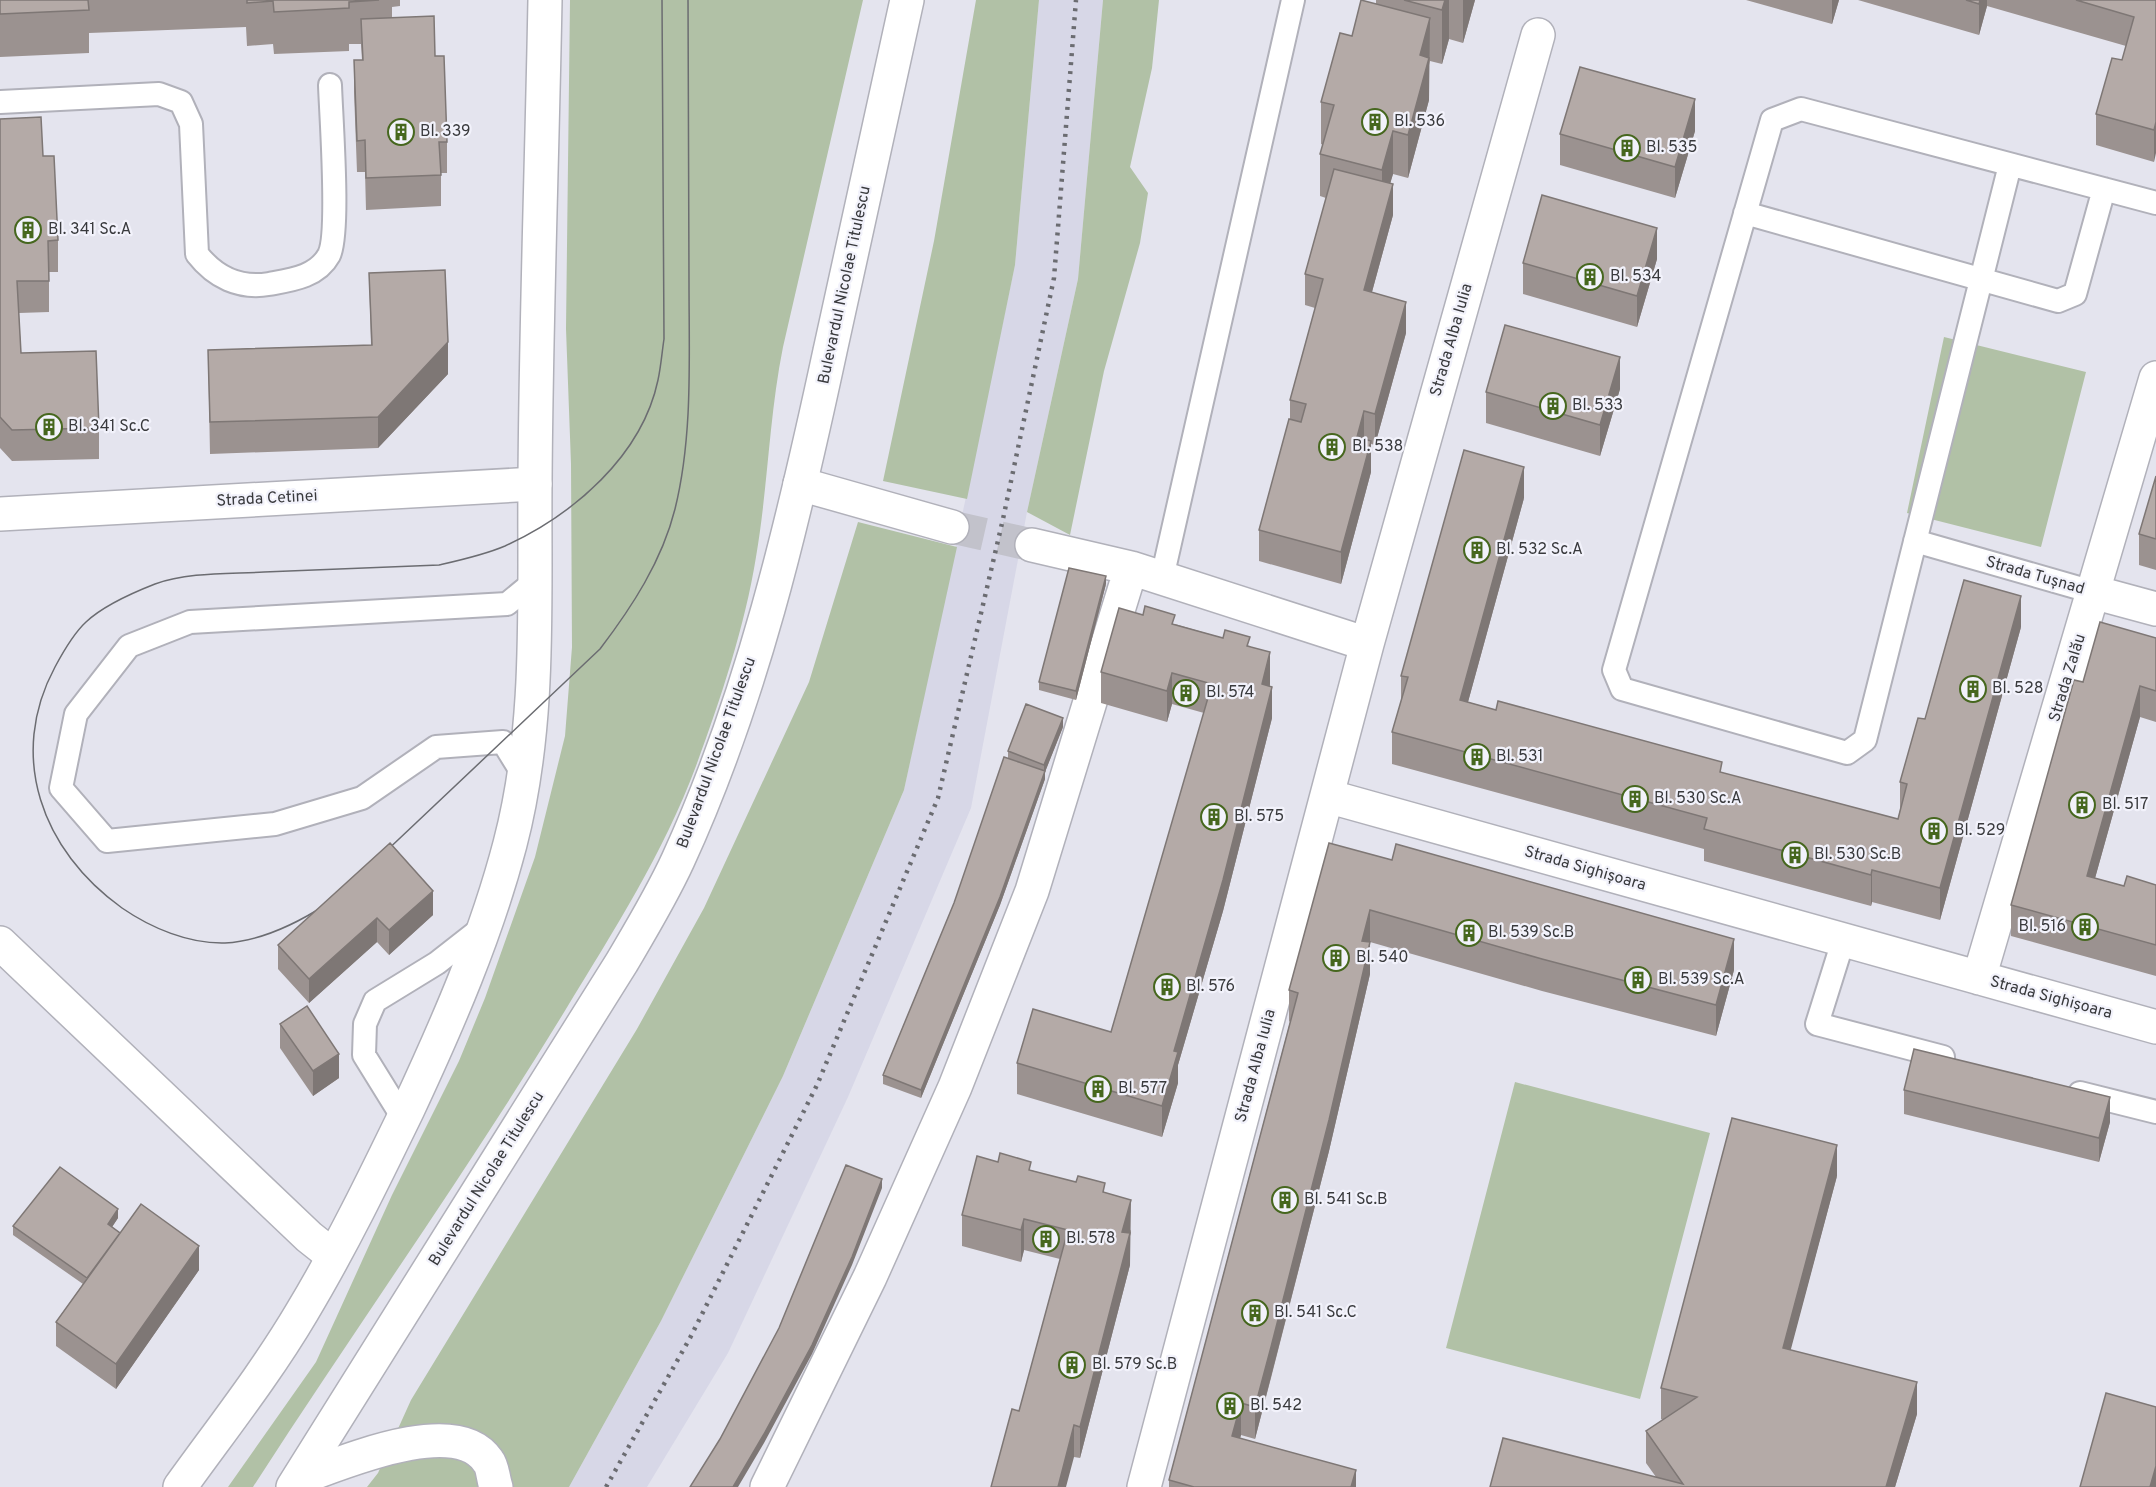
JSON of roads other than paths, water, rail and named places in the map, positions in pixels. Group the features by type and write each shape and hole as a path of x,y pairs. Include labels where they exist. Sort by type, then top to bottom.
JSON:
{"street":[{"path":"180,1487 276,1354 333,1256 454,1011 486,924 511,842 524,776 531,718 545,0"},
{"name":"Bulevardul Nicolae Titulescu","path":"297,1482 622,962 677,862 719,757 754,651 800,484 907,0"},
{"name":"Strada Alba Iulia","path":"1144,1487 1366,644 1538,35"},
{"name":"Strada Zalău","path":"1979,978 2156,378"},
{"name":"Strada Cetinei","path":"0,514 535,484"},
{"path":"800,484 952,527"},
{"path":"1032,545 1131,568 1366,644"},
{"path":"767,1487 870,1277 955,1087 1032,891 1131,568"},
{"name":"Strada Tușnad","path":"2093,592 2156,609"},
{"name":"Strada Sighișoara","path":"1327,796 2156,1027"},
{"path":"5,957 309,1237 333,1256"},
{"path":"297,1482 403,1443 440,1440 463,1445 482,1454 490,1462 496,1487"}],"lane":[{"path":"1162,578 1293,0"},
{"path":"0,102 159,94 181,102 191,124 197,255 210,271 226,280 263,285 306,277 328,255 333,231 330,85"},
{"path":"2010,165 1865,740 1847,753 1622,689 1614,669 1772,120 1801,109 2156,203"},
{"path":"1745,213 2058,301 2075,294 2104,189"},
{"name":"Strada Tușnad","path":"1915,541 2093,592"},
{"path":"524,776 503,742 436,747 362,798 274,824 107,841 61,788 76,714 129,646 190,622 507,604 535,581"},
{"path":"403,1118 364,1055 365,1024 375,1001 437,963 486,924"},
{"path":"1842,941 1817,1024 1964,1062"},
{"path":"2054,1086 2156,1112"}],"tunnel":[{"path":"952,527 1032,545"}],"tram line":[{"path":"327,904 265,935 225,943 184,938 145,922 122,908 94,885 71,859 53,830 40,800 34,767 34,734 41,701 58,661 81,627 110,605 155,584 181,577 209,574 439,565 481,555 530,533 555,518 601,480 637,434 650,408 658,380 664,339 662,0"},
{"path":"381,856 600,649 645,583 669,528 681,481 689,397 688,0"}],"railway":[{"path":"606,1487 690,1338 817,1085 938,798 1003,519 1054,278 1076,0"}],"place":[{"name":"Bl. 536","path":"1375,122"},
{"name":"Bl. 339","path":"401,132"},
{"name":"Bl. 535","path":"1627,148"},
{"name":"Bl. 341 Sc.A","path":"28,230"},
{"name":"Bl. 534","path":"1590,277"},
{"name":"Bl. 533","path":"1553,406"},
{"name":"Bl. 341 Sc.C","path":"49,427"},
{"name":"Bl. 538","path":"1332,447"},
{"name":"Bl. 532 Sc.A","path":"1477,550"},
{"name":"Bl. 528","path":"1973,689"},
{"name":"Bl. 574","path":"1186,693"},
{"name":"Bl. 531","path":"1477,757"},
{"name":"Bl. 530 Sc.A","path":"1635,799"},
{"name":"Bl. 517","path":"2082,805"},
{"name":"Bl. 575","path":"1214,817"},
{"name":"Bl. 529","path":"1934,831"},
{"name":"Bl. 530 Sc.B","path":"1795,855"},
{"name":"Bl. 516","path":"2085,927"},
{"name":"Bl. 539 Sc.B","path":"1469,933"},
{"name":"Bl. 540","path":"1336,958"},
{"name":"Bl. 539 Sc.A","path":"1638,980"},
{"name":"Bl. 576","path":"1167,987"},
{"name":"Bl. 577","path":"1098,1089"},
{"name":"Bl. 541 Sc.B","path":"1285,1200"},
{"name":"Bl. 578","path":"1046,1239"},
{"name":"Bl. 541 Sc.C","path":"1255,1313"},
{"name":"Bl. 579 Sc.B","path":"1072,1365"},
{"name":"Bl. 542","path":"1230,1406"}]}
